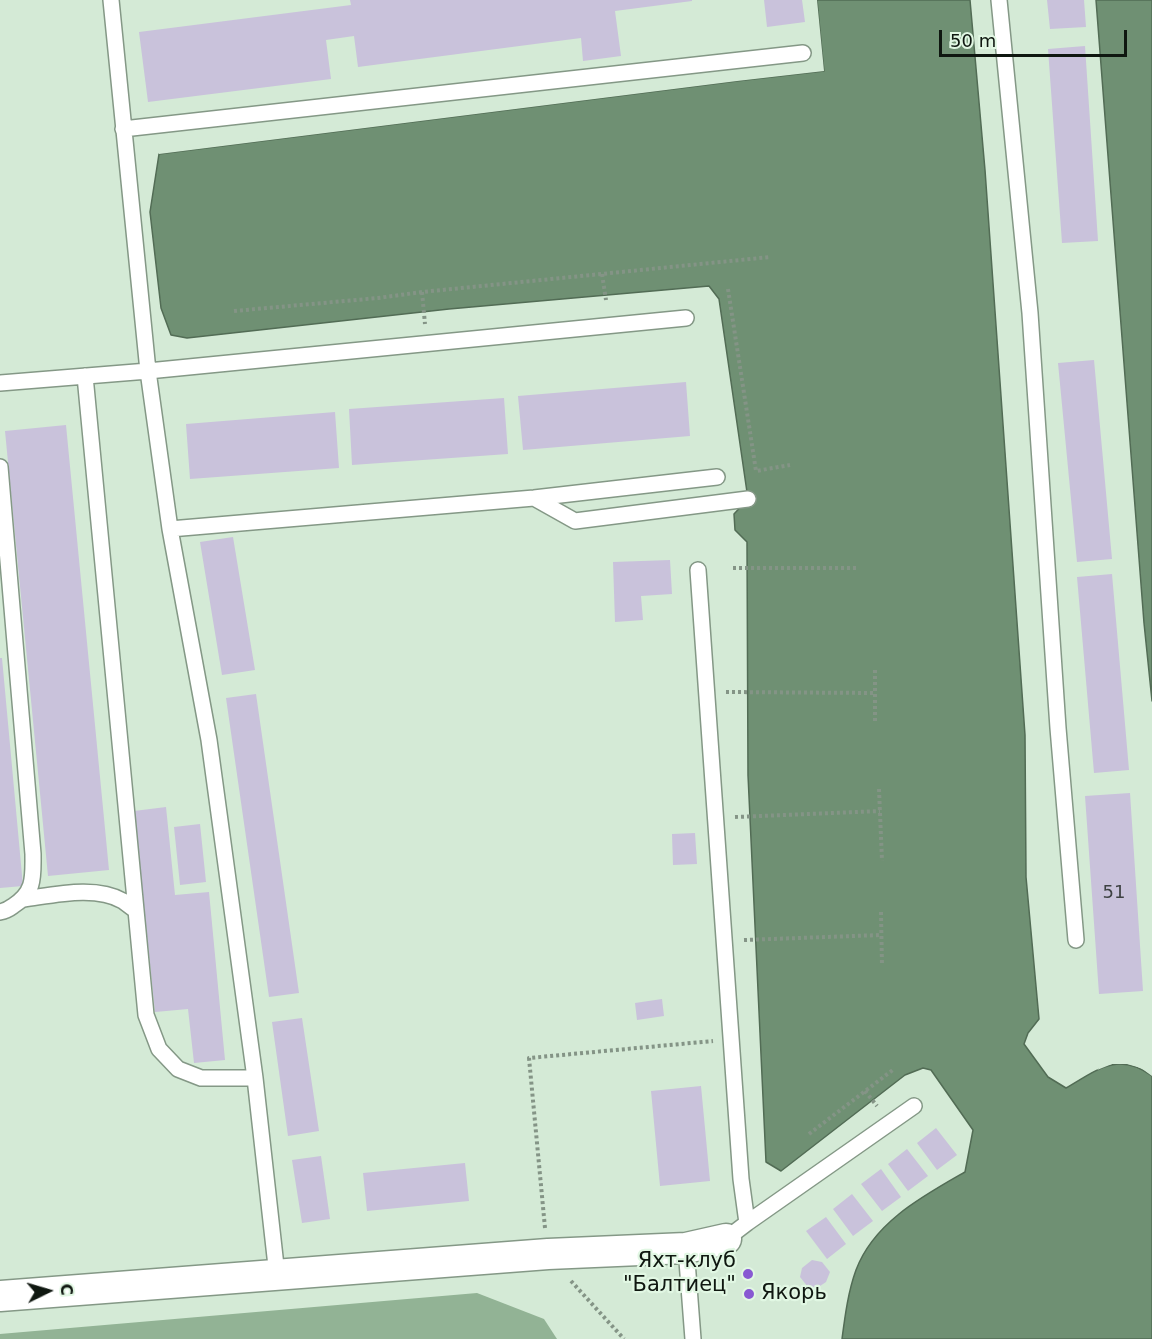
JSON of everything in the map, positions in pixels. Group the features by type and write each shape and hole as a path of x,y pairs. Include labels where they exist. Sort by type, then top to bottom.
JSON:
{"street":[{"path":"0,1296 548,1254 686,1248 736,1231"}],"lane":[{"path":"999,0 1030,313 1058,728 1076,940"},
{"path":"116,1 123,129 148,371 170,529 209,740 255,1078 277,1275"},
{"path":"123,129 802,53"},
{"path":"0,383 148,371 686,318"},
{"path":"85,376 146,1014 159,1049 178,1069 201,1078 255,1078"},
{"path":"0,467 33,854 33,882 24,899"},
{"path":"170,529 534,498 717,477"},
{"path":"534,498 575,521 748,499"},
{"path":"698,570 741,1179 736,1231"},
{"path":"0,912 24,899 72,893 104,894 123,901 135,910"},
{"path":"736,1231 914,1106"},
{"path":"686,1248 693,1339"}],"path":[{"path":"234,311 770,257"},
{"path":"602,274 606,300"},
{"path":"728,289 756,471 790,465"},
{"path":"422,292 426,328"},
{"path":"733,568 856,568"},
{"path":"875,667 875,721"},
{"path":"707,692 874,693"},
{"path":"879,789 882,861"},
{"path":"716,817 880,811"},
{"path":"881,912 882,966"},
{"path":"725,940 881,935"},
{"path":"624,1339 548,1254 530,1058 732,1039"},
{"path":"809,1134 894,1069"},
{"path":"865,1091 877,1106"}],"shaded area":[{"path":"817,0 970,0 985,170 1025,735 1026,877 1039,1019 1028,1033 1024,1044 1048,1077 1066,1088 1098,1070 1118,1064 1129,1065 1152,1076 1152,1339 842,1339 853,1278 864,1253 875,1238 901,1212 965,1172 973,1130 931,1070 923,1068 905,1075 781,1171 766,1162 748,775 747,542 735,530 734,514 748,499 719,299 709,286 449,309 187,338 171,335 161,308 150,212 159,154 824,71"},
{"path":"1096,0 1152,0 1152,701 1144,623"},
{"path":"477,1293 544,1319 557,1339 0,1339 0,1334"}],"pier":[{"path":"814,0 817,0 824,71 159,154 158,151 821,68"},
{"path":"1111,1061 1127,1061 1142,1065 1152,1072 1152,1076 1141,1068 1127,1064 1112,1064 1097,1070 1103,1064"}],"building":[{"path":"350,0 692,1 615,11 621,56 583,61 581,38 358,67 354,36 326,40 331,79 148,102 139,32 351,5"},
{"path":"764,0 802,0 805,22 767,27"},
{"path":"1047,0 1084,0 1086,27 1050,29"},
{"path":"1085,46 1098,241 1062,243 1048,49"},
{"path":"1094,360 1112,559 1077,562 1058,363"},
{"path":"686,382 690,436 523,450 518,396"},
{"path":"504,398 508,454 352,465 349,409"},
{"path":"335,412 339,468 190,479 186,424"},
{"path":"66,425 109,870 48,876 5,431"},
{"path":"233,537 255,670 222,675 200,542"},
{"path":"670,560 672,594 641,596 643,620 615,622 613,562"},
{"path":"1112,574 1129,770 1094,773 1077,577"},
{"path":"0,658 2,658 23,886 0,888"},
{"path":"256,694 299,993 269,997 226,698"},
{"path":"1130,793 1143,991 1099,994 1085,796"},
{"path":"166,807 175,895 209,892 225,1060 194,1063 188,1009 155,1012 134,811"},
{"path":"200,824 206,882 180,885 174,827"},
{"path":"695,833 697,864 673,865 672,834"},
{"path":"662,999 664,1016 637,1020 635,1003"},
{"path":"302,1018 319,1131 288,1136 272,1022"},
{"path":"701,1086 710,1181 660,1186 651,1091"},
{"path":"936,1128 957,1155 937,1170 917,1143"},
{"path":"907,1149 928,1176 908,1191 888,1164"},
{"path":"321,1156 330,1219 302,1223 292,1160"},
{"path":"465,1163 469,1201 367,1211 363,1173"},
{"path":"881,1169 901,1197 882,1211 861,1184"},
{"path":"852,1194 873,1221 853,1236 833,1209"},
{"path":"826,1217 846,1244 827,1259 806,1231"},
{"path":"812,1260 822,1262 830,1272 826,1282 817,1288 808,1287 800,1277 802,1268"}],"place":[{"name":"Яхт-клуб \"Балтиец\"","path":"748,1274"},
{"name":"Якорь","path":"749,1294"}]}
